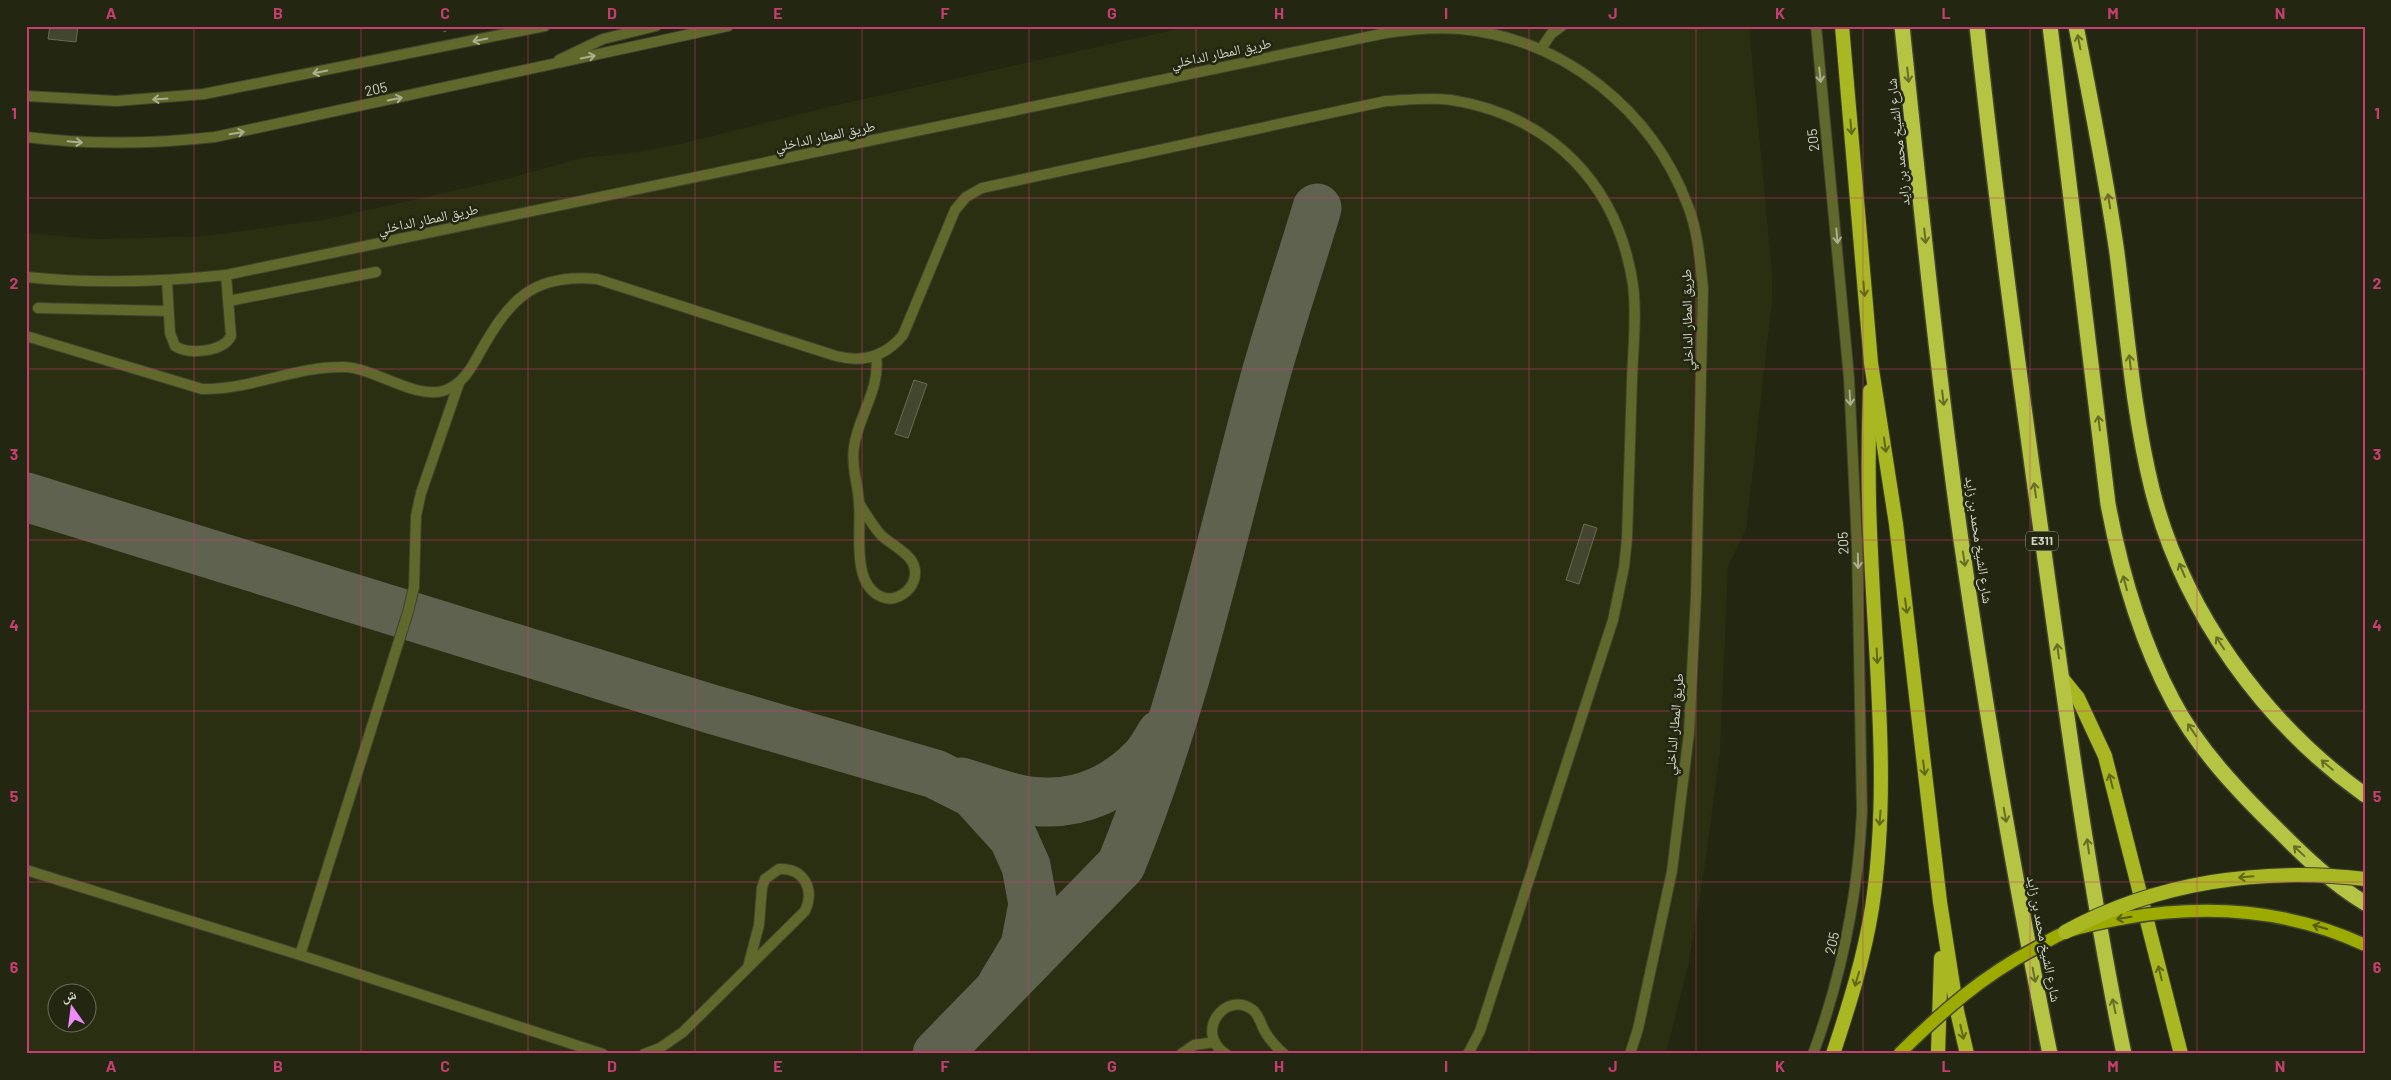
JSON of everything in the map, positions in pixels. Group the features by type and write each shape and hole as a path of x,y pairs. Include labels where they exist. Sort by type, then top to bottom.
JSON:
{"highway":[{"path":"1842,26 1871,363 1896,524 1940,902 1951,978 1967,1054"},
{"name":"شارع الشيخ محمد بن زايد","path":"1902,26 1932,308 1961,539 2008,832 2050,1054"},
{"name":"E311","path":"1977,26 2013,328 2061,677 2102,946 2124,1054"},
{"path":"2050,26 2108,504 2117,553 2129,597 2148,649 2174,703 2211,758 2252,805 2303,855 2365,903"},
{"path":"2076,26 2108,195 2142,441 2153,491 2166,534 2202,614 2254,690 2317,757 2365,795"},
{"path":"1833,1054 1858,976 1867,935 1873,898 1882,796 1882,735 1869,509 1871,363"},
{"path":"2061,677 2078,698 2105,756 2181,1054"},
{"path":"2065,932 2118,906 2208,882 2244,877 2293,875 2365,879"},
{"path":"1938,1054 1942,976 1940,902"}],"main road":[{"path":"1898,1054 1937,1016 1977,984 2019,956 2065,932 2148,914 2217,910 2256,913 2294,920 2325,928 2365,945"}],"street":[{"name":"205","path":"26,96 116,101 204,94 545,26"},
{"path":"552,65 585,46 603,39 656,26"},
{"name":"205","path":"26,137 87,143 129,144 215,136 728,26"},
{"path":"1541,49 1551,34 1562,26"},
{"name":"205","path":"1813,1054 1826,1017 1852,918 1860,848 1862,766 1858,544 1849,378 1816,26"},
{"name":"طريق المطار الداخلي","path":"26,277 117,282 166,281 226,275 1386,33 1427,28 1460,29 1510,38 1541,49 1565,61 1591,78 1623,104 1650,135 1672,170 1688,207 1698,246 1703,288 1696,585 1689,733 1672,870 1638,1029 1630,1054"},
{"path":"26,336 202,389 236,387 330,367 364,370 429,391 443,391 458,383 471,369 498,321 509,306 524,294 541,285 559,279 578,277 597,279 836,356 861,360 888,350 903,335 954,210 966,197 982,188 1354,107 1420,98 1450,100 1476,106 1504,115 1532,128 1559,146 1581,168 1602,194 1616,223 1627,254 1633,287 1634,333 1624,567 1613,620 1480,1032 1468,1054"},
{"path":"229,301 376,272"},
{"path":"166,281 171,340 175,346 187,350 219,348 224,346 231,336 226,275"},
{"path":"38,308 168,310"},
{"path":"860,504 879,533 906,553 916,571 914,581 907,592 897,598 885,599 874,594 867,584 860,556 860,504 854,469 854,448 856,433 876,382 876,356"},
{"path":"300,955 408,612 414,587 416,516 458,383"},
{"path":"644,1054 660,1048 683,1032 805,911 809,902 810,892 806,882 795,871 779,869 766,879 762,888 759,925 748,967"},
{"path":"26,870 300,955 603,1054"},
{"path":"1226,1054 1219,1050 1214,1042 1212,1031 1214,1020 1221,1011 1231,1006 1243,1006 1253,1010 1271,1041 1284,1054"},
{"path":"1180,1054 1194,1045 1214,1042"}],"shaded area":[{"path":"1191,26 1749,26 1772,273 1772,301 1746,530 1728,566 1720,752 1705,864 1688,966 1666,1054 26,1054 26,233 97,239 206,236 327,219 506,179 582,158 637,152 680,144 833,106"}],"building":[{"path":"50,26 78,26 76,42 48,39"},
{"path":"914,380 927,384 908,438 895,434"},
{"path":"1584,524 1597,528 1579,584 1566,580"}],"taxiway":[{"path":"937,1054 1121,865 1144,806 1183,686 1264,381 1317,208"},
{"path":"26,497 711,709 935,774 973,793 1013,837 1026,866 1033,904 1025,946 1001,986"},
{"path":"961,782 1024,800 1060,802 1087,796 1112,785 1134,769 1147,756 1161,734"}]}
